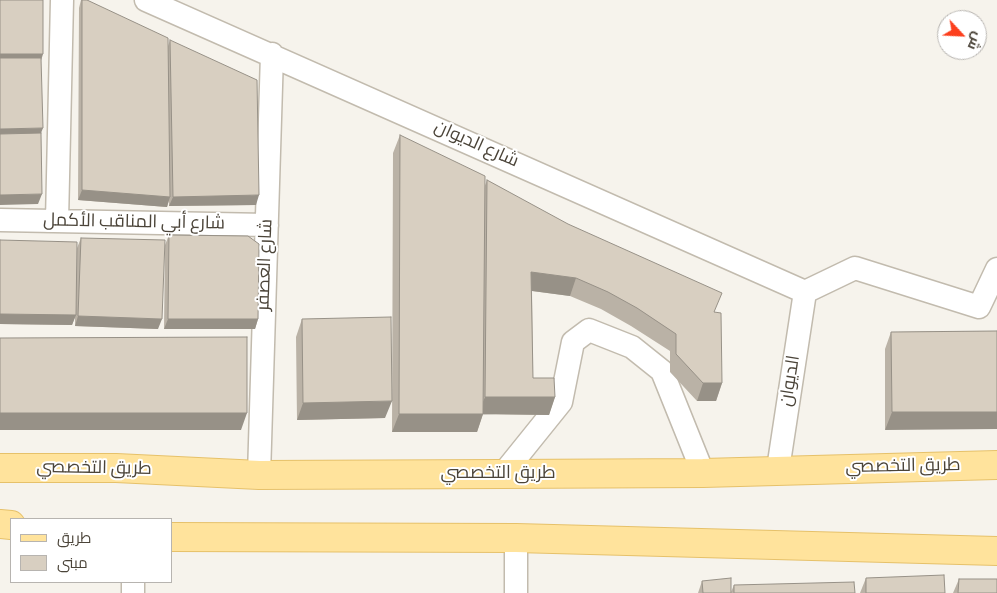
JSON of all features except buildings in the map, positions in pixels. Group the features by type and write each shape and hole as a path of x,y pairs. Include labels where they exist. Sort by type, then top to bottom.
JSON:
{"main road":[{"name":"طريق التخصصي","path":"0,468 116,468 259,475 703,473 997,465"},
{"path":"172,537 516,538 997,551"}],"street":[{"path":"57,221 62,0"},
{"name":"شارع الديوان","path":"146,0 272,54 805,292"},
{"name":"شارع العصفر","path":"259,475 272,54"},
{"name":"شارع أبي المناقب الأكمل","path":"0,220 267,225"},
{"path":"805,292 855,268 979,307 997,269"},
{"name":"الديوان","path":"778,470 805,292"},
{"path":"503,474 561,402 573,342 589,330 632,347 662,371 703,473"},
{"path":"0,457 116,468"},
{"path":"516,538 516,593"}]}
